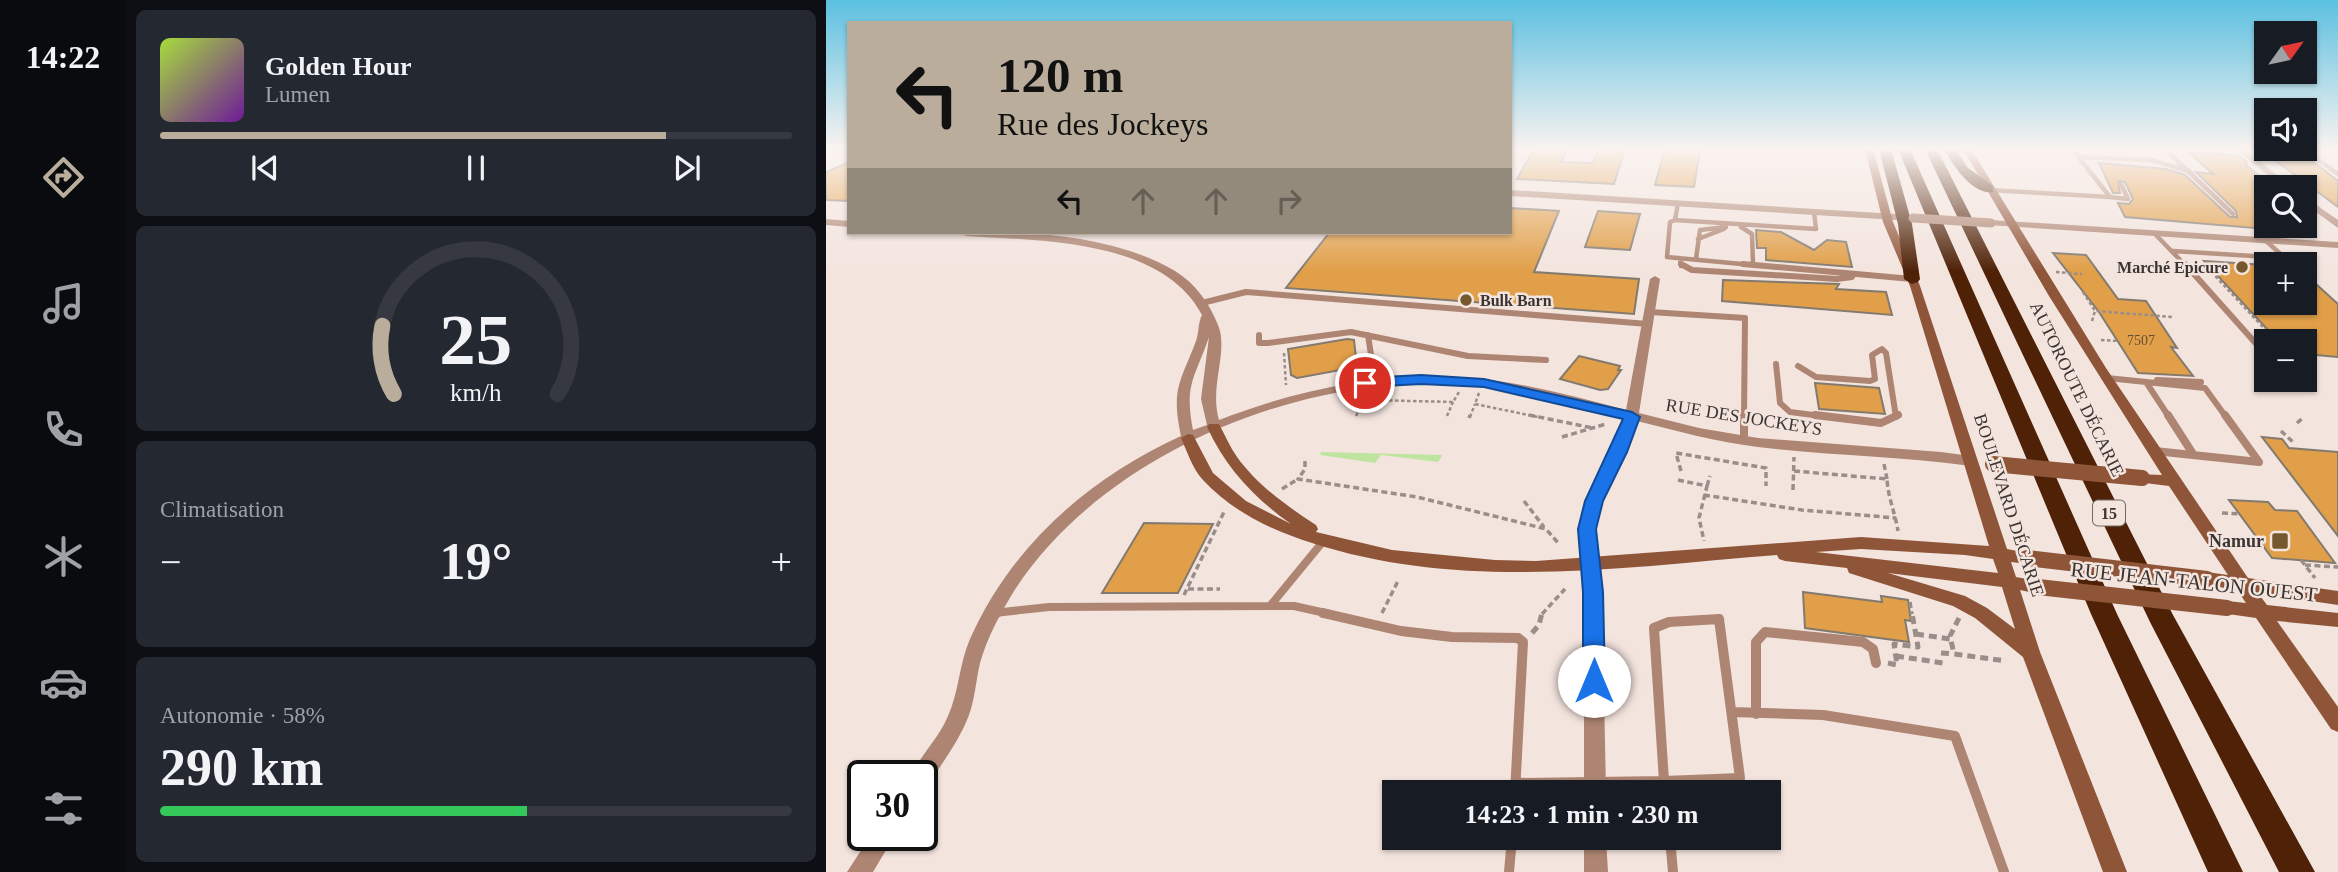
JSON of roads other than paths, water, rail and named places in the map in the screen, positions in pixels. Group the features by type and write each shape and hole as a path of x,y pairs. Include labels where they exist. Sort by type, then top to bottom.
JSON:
{"highway":[{"path":"1899,190 1908,218 1912,279"},
{"name":"15","path":"1922,190 2104,614 2226,872"},
{"name":"AUTOROUTE DÉCARIE","path":"1951,190 2163,622 2298,872"}],"main road":[{"name":"BOULEVARD DÉCARIE","path":"1879,190 1886,216 1912,279 2031,652 2115,872"},
{"path":"1988,190 2174,481 2338,723"},
{"name":"RUE JEAN-TALON OUEST","path":"1214,427 1227,455 1247,480 1283,511 1325,539"},
{"name":"RUE JEAN-TALON OUEST","path":"1188,438 1191,451 1204,472 1233,501 1268,521 1377,554 1453,565 1536,567 1861,542 2242,583 2338,598"},
{"path":"1971,461 2174,481"},
{"name":"RUE JEAN-TALON OUEST","path":"1753,551 2038,587 2338,620"},
{"path":"1819,559 1959,601 1981,613 2031,652"}],"street":[{"path":"1512,193 2338,245"},
{"path":"2317,209 2338,225"},
{"path":"826,222 847,224"},
{"name":"RUE JEAN-TALON OUEST","path":"987,235 1074,243 1133,256 1173,274 1202,303 1215,338 1208,393 1214,427"},
{"path":"1595,780 1591,562 1587,534 1590,512 1632,417 1655,279"},
{"name":"RUE JEAN-TALON OUEST","path":"1188,438 1182,393 1205,330 1202,303"},
{"name":"RUE DES JOCKEYS","path":"932,760 958,717 973,655 1016,575 1037,548 1090,495 1133,464 1188,438 1305,394 1375,382 1433,379 1496,385 1744,440 1971,461"},
{"path":"1595,850 1596,872"},
{"path":"859,872 873,851"}],"lane":[{"path":"1988,190 2129,199 2125,190"},
{"path":"2104,190 2110,197"},
{"path":"2209,190 2233,214"},
{"path":"1675,220 1678,203"},
{"path":"1814,212 1816,229 1675,220 1670,222 1667,257 1912,279"},
{"path":"1696,259 1698,239 1703,228 1729,227 1750,230 1753,263"},
{"path":"2154,233 2254,341"},
{"path":"2173,251 2285,258 2265,240"},
{"path":"1680,258 1681,266 1692,270 1837,279 1861,275"},
{"path":"1202,303 1246,292 1649,318 1745,318 1744,440"},
{"path":"1259,335 1259,343 1332,332 1368,335 1468,356 1546,360"},
{"path":"1368,335 1375,382"},
{"path":"1776,364 1780,403 1790,412 1881,423 1898,416 1886,353 1882,349 1872,355 1875,379 1870,382 1816,377 1798,366"},
{"path":"2107,378 2143,382 2166,379 2203,385 2259,462 2155,451"},
{"path":"2143,382 2193,454"},
{"path":"1270,606 1325,539"},
{"path":"994,613 1049,607 1294,606 1401,631 1521,640 1525,649 1517,780"},
{"path":"1719,619 1740,778 1679,777 1664,780 1654,628 1669,622 1719,619"},
{"path":"1756,714 1756,642 1765,632 1866,643 1873,649 1876,663"},
{"path":"1732,712 1823,715 1955,736 2004,872"},
{"path":"1509,872 1511,850"},
{"path":"1671,850 1673,872"}],"place":[{"name":"Marché Epicure","path":"2242,267"},
{"name":"Bulk Barn","path":"1466,300"},
{"name":"Namur","path":"2280,541"}]}
